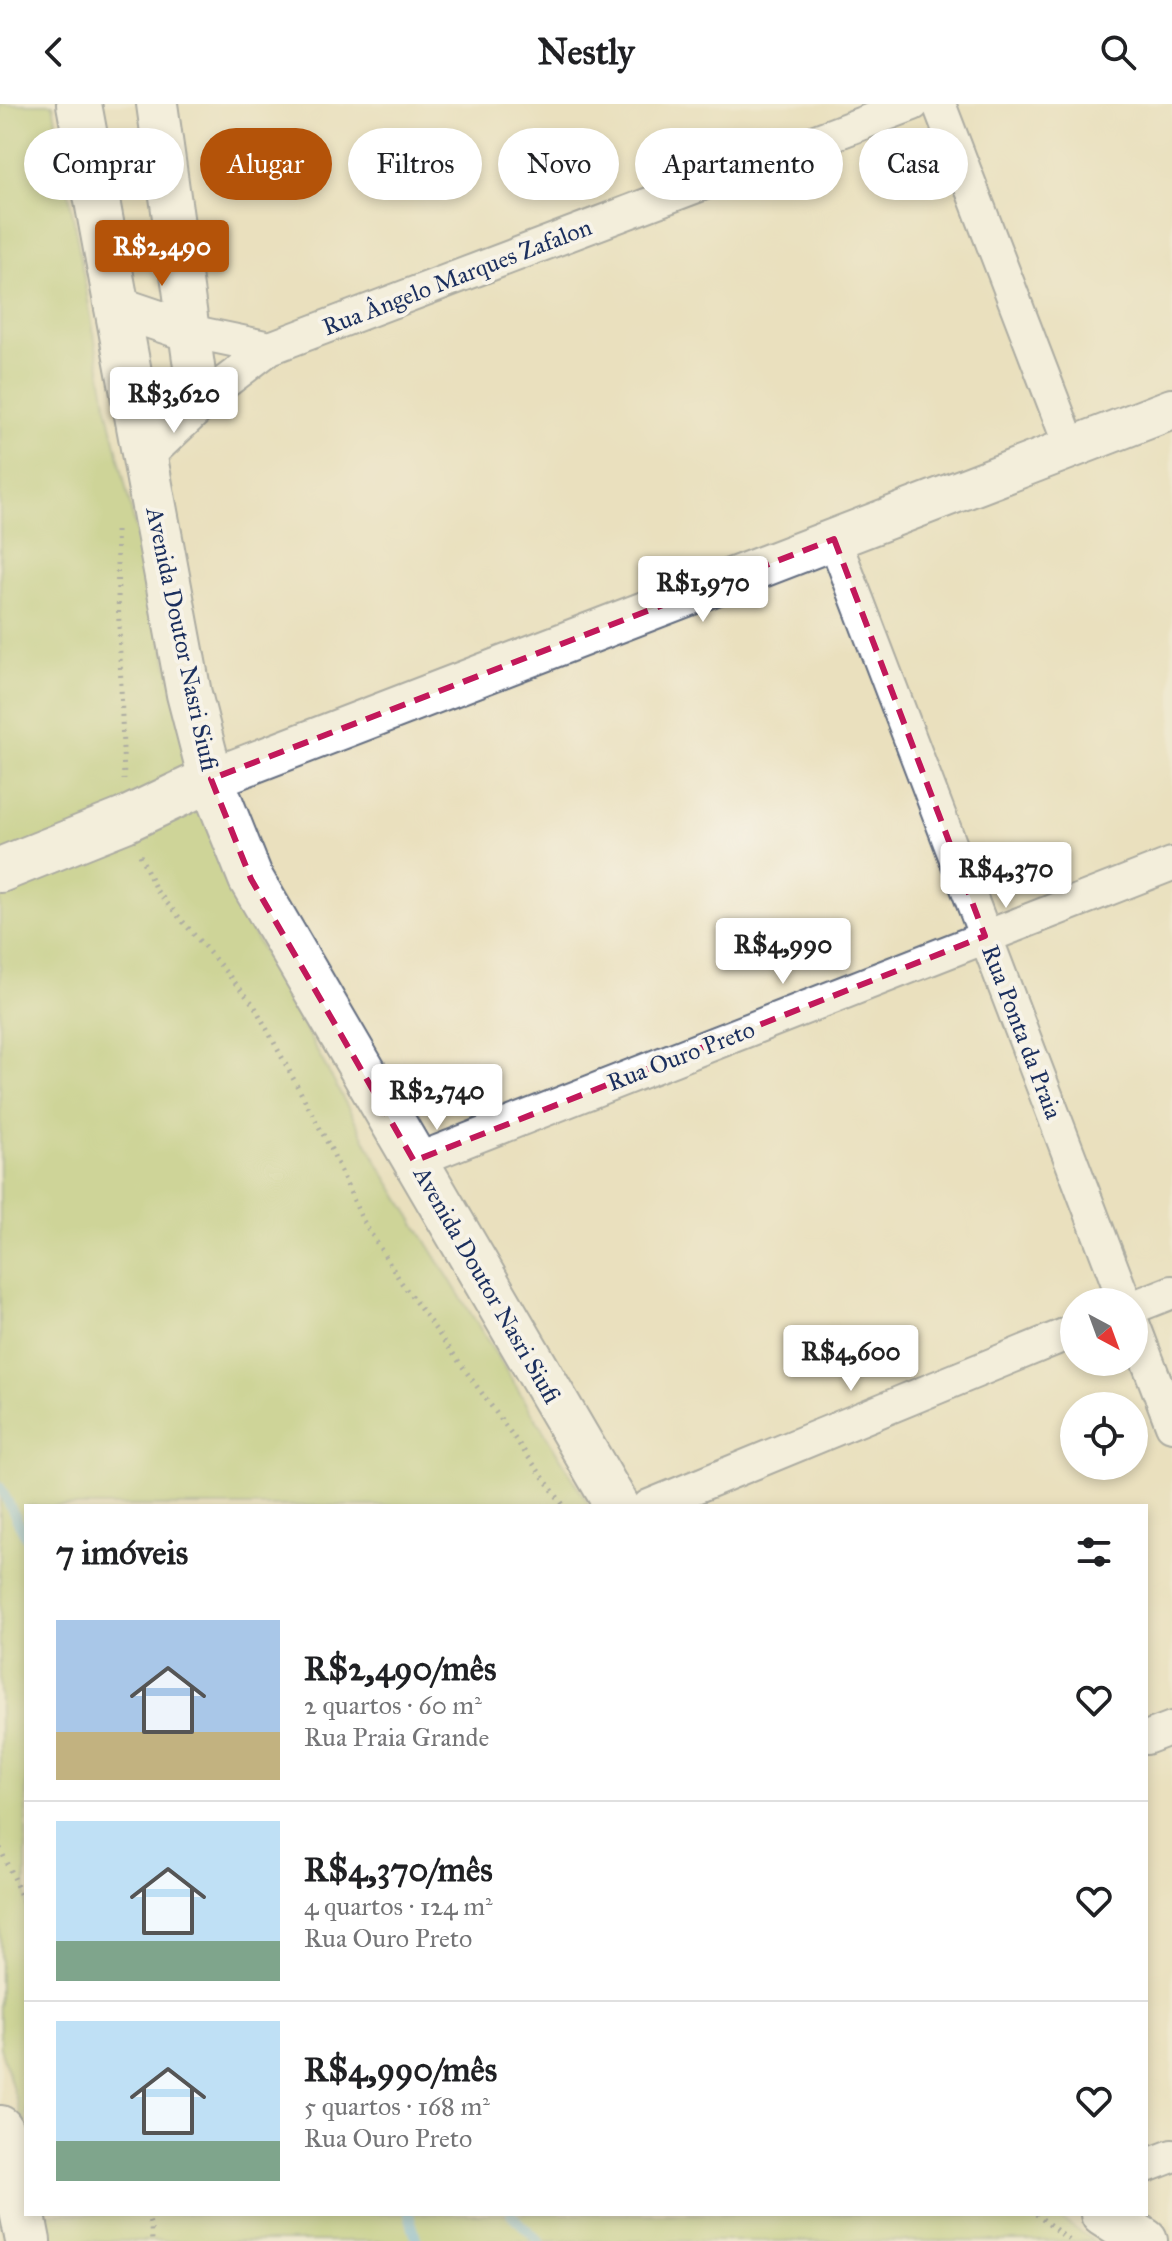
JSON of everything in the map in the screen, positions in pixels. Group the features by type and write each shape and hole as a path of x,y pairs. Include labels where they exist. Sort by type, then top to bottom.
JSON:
{"main road":[{"name":"Avenida Doutor Nasri Siufi","path":"79,104 189,694 211,779 251,879 616,1504"},
{"path":"0,870 125,820 211,779"},
{"path":"0,2128 15,2175 28,2241"},
{"path":"1106,2216 1145,2241"}],"street":[{"path":"157,104 199,402"},
{"name":"Rua Ângelo Marques Zafalon","path":"143,455 199,402 270,348 913,104"},
{"path":"939,104 1071,448"},
{"path":"115,306 189,331 270,348"},
{"path":"211,779 1172,409"},
{"name":"Rua Ponta da Praia","path":"834,539 1120,1288"},
{"name":"Rua Ouro Preto","path":"414,1161 1172,864"},
{"path":"1148,1301 1172,1292"},
{"path":"654,1504 1060,1337"},
{"path":"1148,1362 1172,1425"},
{"path":"1148,1737 1172,1728"},
{"path":"1148,2165 1172,2156"}],"path":[{"path":"0,1848 24,1902"},
{"path":"148,2216 152,2241"},
{"path":"1039,2216 1070,2241"}],"highlighted area":[{"path":"834,539 985,936 414,1161 251,879 211,779"}],"green space":[{"path":"0,104 53,104 57,128 24,128 24,200 70,200 107,407 196,784 225,882 382,1170 589,1504 24,1504 24,2125 0,2047"},
{"path":"46,2216 1056,2216 1094,2241 51,2241"}],"waterway":[{"path":"0,1487 24,1533"},
{"path":"410,2216 417,2241"},
{"path":"513,2216 539,2241"}]}
